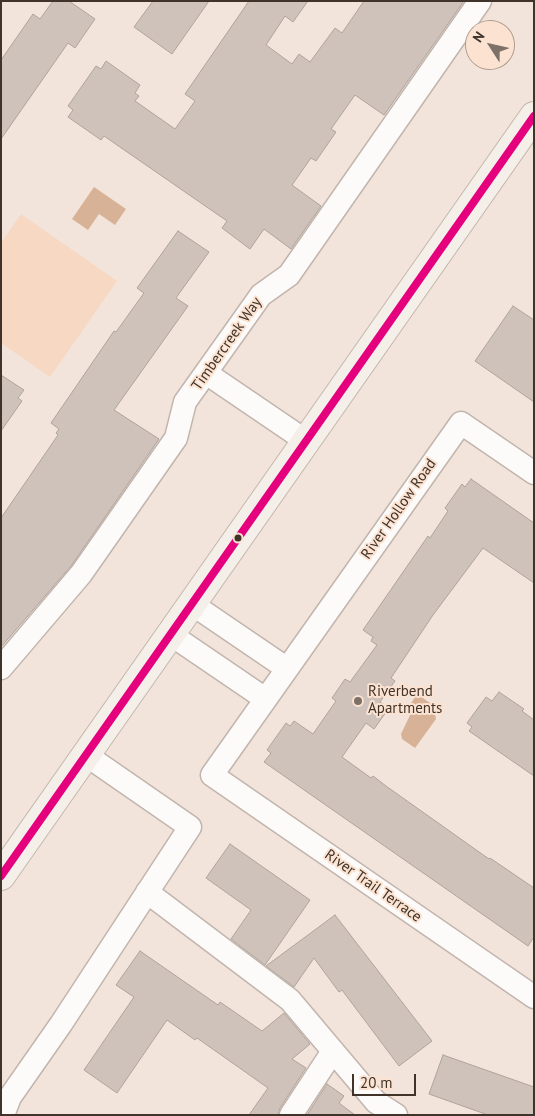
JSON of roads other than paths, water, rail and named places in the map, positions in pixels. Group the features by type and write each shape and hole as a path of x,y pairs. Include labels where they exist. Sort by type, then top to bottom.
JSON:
{"main road":[{"path":"1,876 534,116"}],"street":[{"name":"Timbercreek Way","path":"1,668 81,574 176,438 185,402 261,295 289,275 480,1"},
{"path":"206,373 306,441"},
{"name":"River Hollow Road","path":"212,774 460,423 534,473"},
{"path":"192,604 286,668"},
{"path":"170,634 264,698"},
{"path":"3,1115 10,1097 61,1024 190,827 86,755"},
{"name":"River Trail Terrace","path":"212,774 534,997"},
{"path":"147,892 290,1000 333,1051 372,1108 396,1115"},
{"path":"290,1115 333,1051"}],"place":[{"name":"Riverbend Apartments","path":"358,701"}]}
